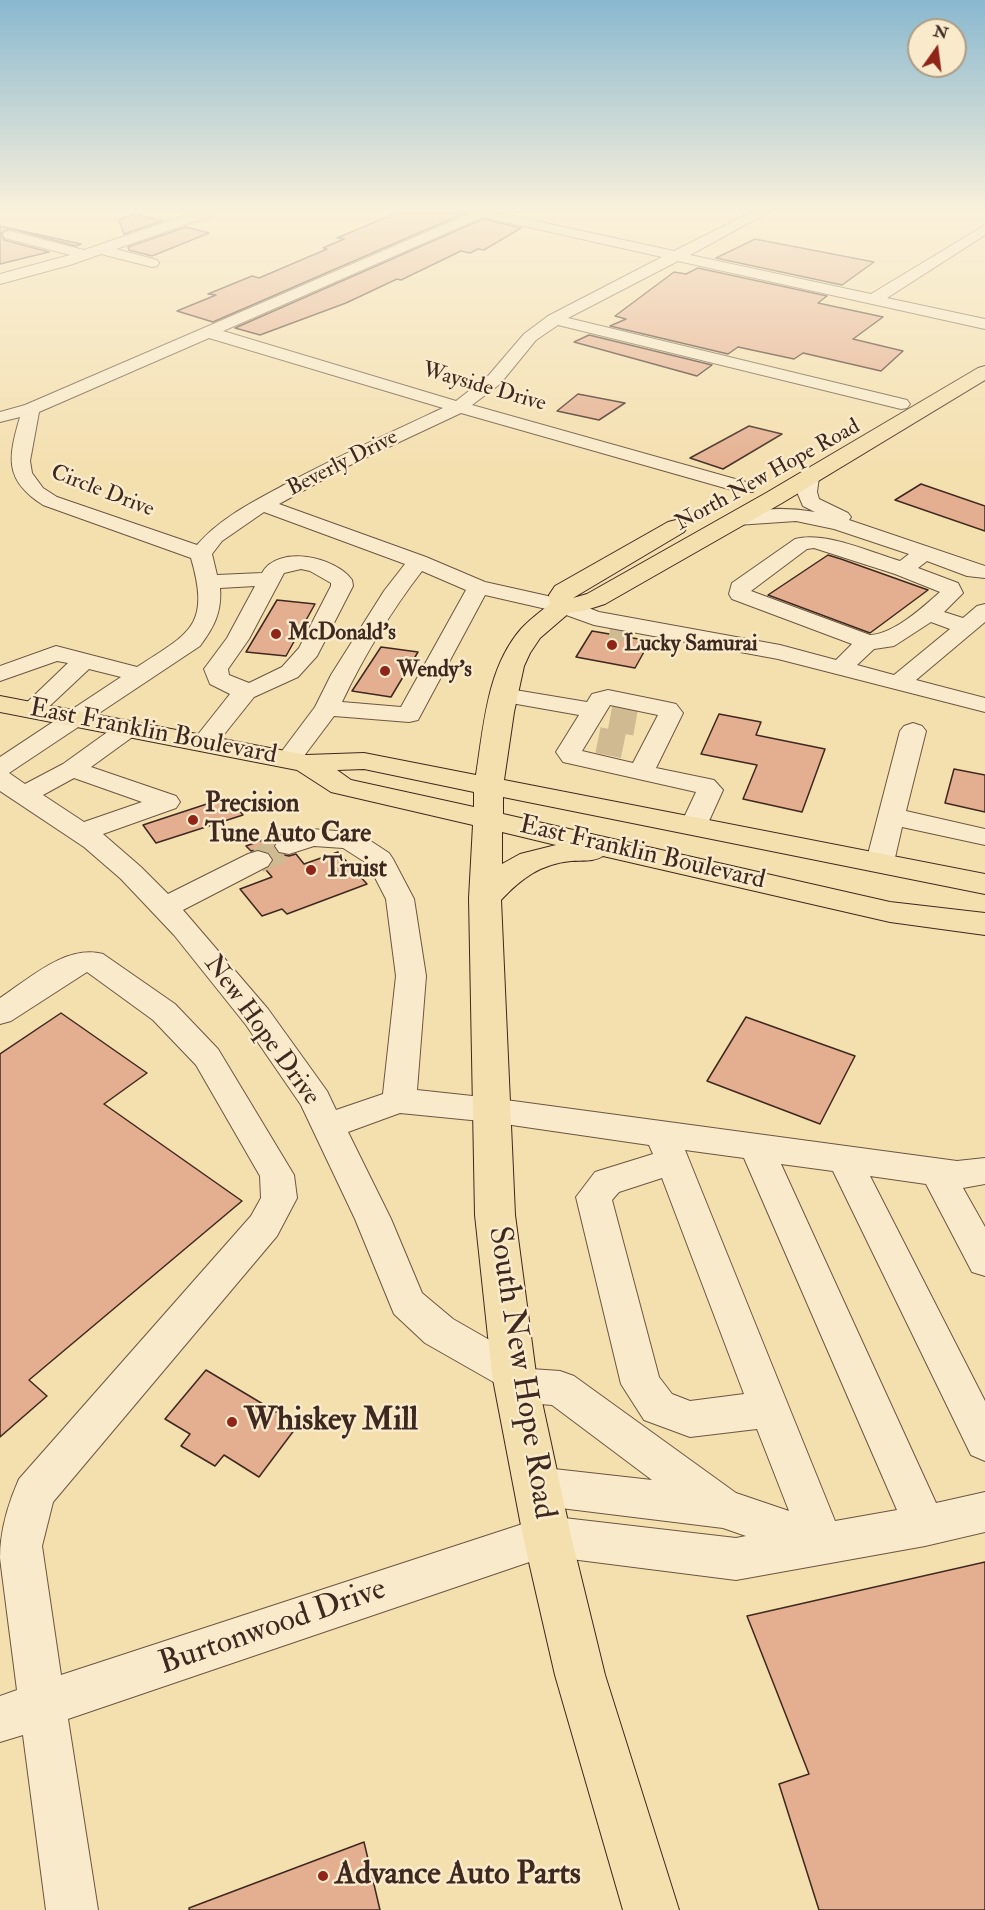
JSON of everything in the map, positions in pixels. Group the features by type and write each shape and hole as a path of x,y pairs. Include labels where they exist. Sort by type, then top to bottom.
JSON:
{"main road":[{"name":"North New Hope Road","path":"830,442 901,404 985,352"},
{"name":"North New Hope Road","path":"489,786 503,694 517,653 531,633 562,606 590,602 774,498 985,372"},
{"path":"762,479 781,478 772,489 774,498"},
{"name":"North New Hope Road","path":"562,606 561,595 574,584 762,479"},
{"name":"East Franklin Boulevard","path":"0,704 298,761 364,761 985,884"},
{"name":"East Franklin Boulevard","path":"298,761 341,786 890,912 985,924"},
{"name":"South New Hope Road","path":"489,786 485,898 495,1215 515,1379 546,1536 580,1675 651,1910"},
{"path":"485,898 513,871 533,861 555,854 629,851"},
{"path":"890,912 985,948"}],"street":[{"path":"0,417 31,409 211,333 222,325 276,301"},
{"name":"Beverly Drive","path":"201,555 215,537 263,505 339,464 459,407 494,380 530,337 554,320 589,301"},
{"path":"883,301 985,324"},
{"path":"554,320 901,404"},
{"name":"Wayside Drive","path":"211,333 459,407 762,479"},
{"name":"Circle Drive","path":"31,409 21,449 24,480 33,491 50,501 201,555"},
{"path":"809,477 808,498 817,506 985,570"},
{"path":"774,498 844,526 924,553 985,570"},
{"path":"263,505 478,586 562,606 611,626 780,652 985,705"},
{"path":"737,519 787,514 844,526"},
{"path":"815,542 903,569 950,588 952,593 929,614 886,641 868,642 740,594 740,588 802,543 815,542"},
{"path":"903,569 924,553"},
{"path":"0,768 179,651 201,631 207,615 210,582 201,555"},
{"path":"205,742 245,692 290,672 309,651 342,586 341,580 329,571 298,562 283,564 275,569 238,639 216,669 218,678 245,692"},
{"path":"298,761 352,660 395,591 418,562"},
{"path":"210,582 270,579"},
{"path":"327,708 409,714 478,586"},
{"path":"898,683 985,611"},
{"path":"929,614 966,627"},
{"path":"611,626 687,638"},
{"path":"841,668 868,642"},
{"path":"0,675 56,653 140,675"},
{"path":"31,710 85,660"},
{"path":"503,694 598,714"},
{"path":"643,757 656,727 671,713 667,709 608,697 601,699 598,714 588,738 569,752 572,757 643,757 705,786 710,790 694,826"},
{"path":"12,787 72,769 129,728"},
{"path":"879,862 913,731"},
{"path":"72,769 166,802 81,832"},
{"name":"New Hope Drive","path":"12,787 81,832 131,873 165,908 257,1017 315,1100 373,1219 407,1303 439,1331 515,1379"},
{"path":"891,816 985,837"},
{"path":"289,846 311,837 350,840 379,859 400,899 411,976 399,1101"},
{"path":"165,908 258,860"},
{"path":"0,1013 74,964 92,962 164,1012 207,1058 277,1175 279,1198 264,1226 34,1493 10,1550 22,1712 72,1910"},
{"path":"327,1126 399,1101 491,1110 668,1148 756,1148 957,1175 985,1171"},
{"path":"668,1148 823,1544"},
{"path":"668,1148 607,1182 594,1197 641,1384 658,1407 690,1419 770,1409"},
{"path":"756,1148 925,1526"},
{"path":"844,1159 985,1442"},
{"path":"936,1172 985,1262"},
{"path":"515,1379 560,1388 723,1508"},
{"path":"536,1486 723,1508 823,1544"},
{"path":"546,1536 736,1559 925,1526 985,1512"},
{"name":"Burtonwood Drive","path":"22,1712 546,1536"}],"building":[{"path":"201,301 261,301 213,322 177,311"},
{"path":"296,301 350,301 260,335 235,328"},
{"path":"635,301 820,301 818,303 883,317 853,339 903,351 881,371 803,353 794,359 738,347 728,354 610,326 626,319 615,316"},
{"path":"589,335 712,365 697,376 574,342"},
{"path":"578,394 625,403 599,420 557,411"},
{"path":"749,426 782,434 723,469 690,458"},
{"path":"921,484 985,506 985,531 895,500"},
{"path":"828,555 928,590 870,633 768,595"},
{"path":"277,600 315,604 286,656 246,652"},
{"path":"592,631 650,641 635,668 576,657"},
{"name":"Wendy's","path":"381,647 418,652 391,697 352,691"},
{"path":"719,714 761,722 756,735 825,749 802,812 743,799 757,765 701,754"},
{"path":"954,769 985,775 985,812 945,803"},
{"name":"Precision Tune Auto Care","path":"228,797 243,815 156,843 143,825"},
{"name":"Truist","path":"280,834 282,837 273,845 279,854 289,856 296,854 304,864 338,852 367,884 287,914 282,909 262,916 240,889 272,877 266,870 274,859 269,852 259,849 251,851 246,846"},
{"path":"61,1013 147,1073 104,1104 242,1201 29,1380 47,1396 0,1437 0,1054"},
{"path":"746,1017 855,1056 820,1124 707,1081"},
{"name":"Whiskey Mill","path":"206,1370 298,1425 259,1477 224,1455 215,1466 181,1446 190,1434 165,1419"},
{"path":"985,1562 985,1910 819,1910 779,1784 809,1774 747,1616"},
{"name":"Advance Auto Parts","path":"364,1842 380,1910 189,1910 189,1908"}],"tunnel":[{"path":"610,629 628,632"},
{"path":"610,718 649,725"},
{"path":"598,740 637,748"},
{"path":"258,860 289,846"}],"place":[{"name":"McDonald's","path":"276,634"},
{"name":"Lucky Samurai","path":"612,645"},
{"name":"Wendy's","path":"385,671"},
{"name":"Precision Tune Auto Care","path":"193,820"},
{"name":"Truist","path":"311,870"},
{"name":"Whiskey Mill","path":"232,1422"},
{"name":"Advance Auto Parts","path":"323,1876"}]}
